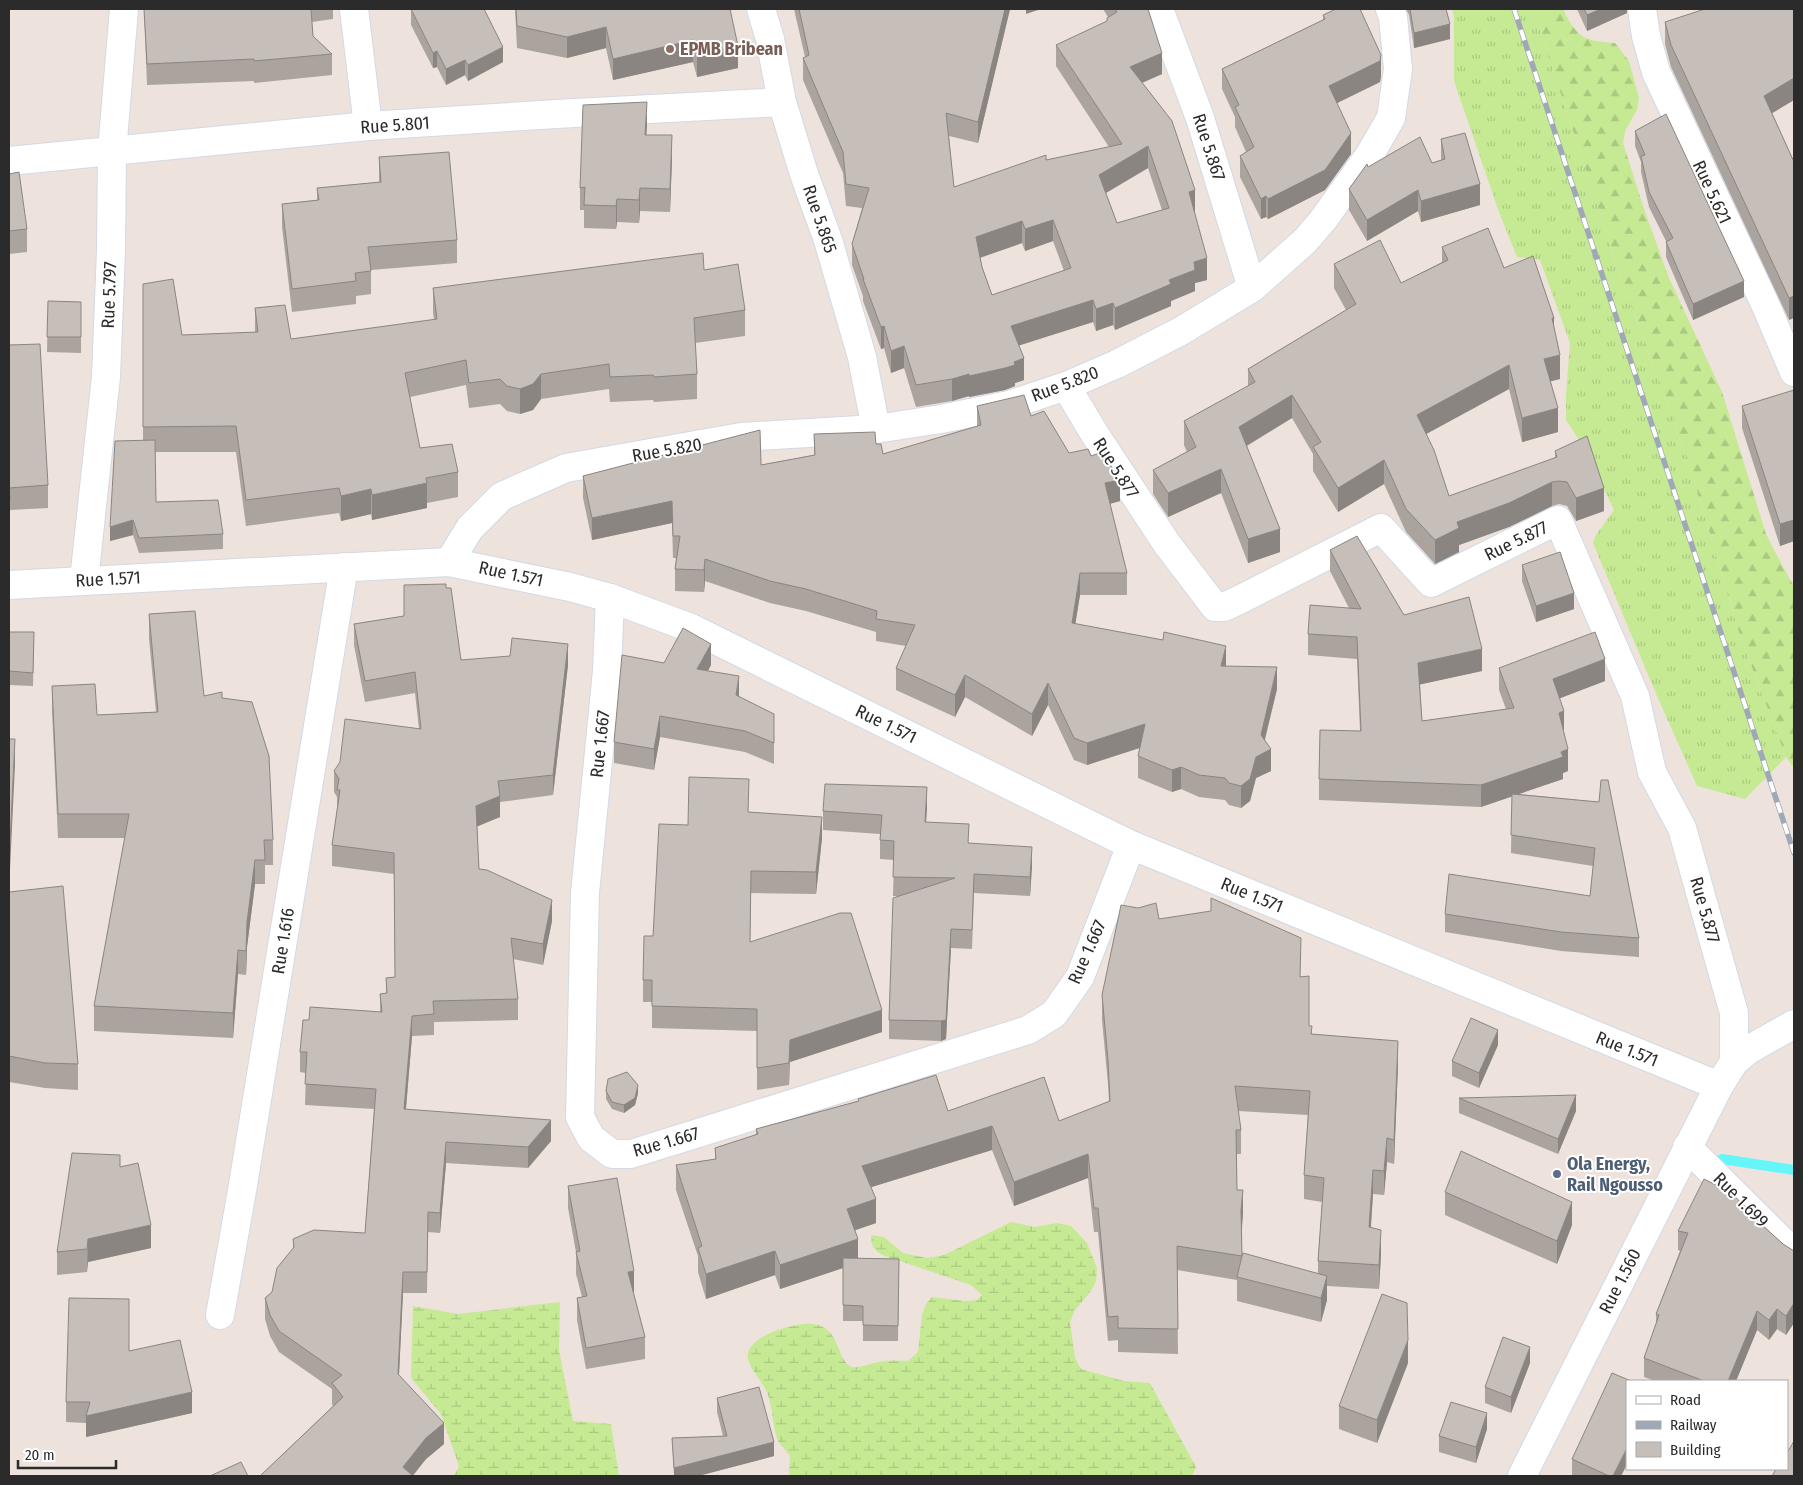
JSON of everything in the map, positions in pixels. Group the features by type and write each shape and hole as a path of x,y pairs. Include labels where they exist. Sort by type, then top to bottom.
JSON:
{"street":[{"name":"Rue 5.797","path":"84,580 106,377 112,151 124,9"},
{"path":"354,9 368,126"},
{"name":"Rue 5.865","path":"762,9 770,39 782,102 804,174 828,240 862,357 876,429"},
{"name":"Rue 5.867","path":"1159,9 1200,118 1252,288"},
{"name":"Rue 5.820","path":"449,562 470,528 502,496 566,468 741,437 876,429 941,419 1009,405 1066,386 1118,364 1181,331 1252,288 1305,241 1323,220 1369,156 1391,118 1398,69 1393,17 1390,9"},
{"name":"Rue 5.621","path":"1642,9 1646,36 1656,72 1766,306 1794,372"},
{"name":"Rue 5.801","path":"9,161 368,126 782,102"},
{"name":"Rue 5.877","path":"1066,386 1094,433 1167,544 1215,608 1224,607 1239,600 1381,528 1431,583 1558,520 1635,696 1652,772 1682,828 1734,1013 1734,1062"},
{"name":"Rue 1.571","path":"9,584 449,562 520,576 610,598 691,628 1131,845 1719,1086"},
{"name":"Rue 1.616","path":"220,1315 245,1176 344,567"},
{"name":"Rue 1.667","path":"610,598 607,671 585,893 580,1117 591,1138 612,1154 631,1154 1028,1030 1054,1014 1080,977 1131,845"},
{"path":"1734,1062 1750,1049 1794,1024"},
{"name":"Rue 1.560","path":"1522,1476 1687,1147 1719,1086 1734,1062"},
{"name":"Rue 1.699","path":"1687,1147 1794,1253"}],"green space":[{"path":"1452,9 1533,9 1626,292 1692,472 1740,636 1786,757 1745,799 1697,786 1593,543 1596,535 1614,510 1583,446 1566,420 1570,343 1540,260 1517,257 1499,212 1454,81 1454,16"},
{"path":"1533,9 1563,9 1577,32 1589,39 1615,43 1629,61 1639,98 1637,110 1625,131 1623,143 1669,278 1722,392 1766,534 1794,586 1794,768 1786,757 1740,636 1692,472 1626,292"},
{"path":"1011,1222 1035,1227 1057,1223 1071,1226 1087,1243 1097,1268 1096,1281 1091,1291 1075,1310 1070,1322 1075,1358 1081,1369 1124,1381 1150,1383 1196,1467 1192,1476 789,1476 790,1456 778,1441 767,1392 748,1359 749,1351 754,1344 772,1332 795,1325 813,1324 829,1331 843,1358 852,1367 860,1367 878,1362 908,1361 918,1352 922,1315 926,1304 932,1297 965,1301 977,1300 982,1295 971,1285 885,1256 876,1251 871,1235 884,1237 903,1253 927,1258 944,1255"},
{"path":"560,1302 559,1350 573,1421 611,1424 619,1476 454,1476 459,1466 441,1414 411,1378 413,1306 458,1314"}],"building":[{"path":"144,9 311,9 313,36 332,54 254,61 254,59 147,64"},
{"path":"411,9 484,9 503,47 468,65 465,60 446,69 437,51 433,53"},
{"path":"516,9 730,9 738,46 697,55 693,40 613,59 606,27 567,37 517,26"},
{"path":"799,9 1005,9 978,122 946,113 954,187 1046,155 1046,160 1122,144 1056,45 1107,21 1107,18 1117,12 1115,9 1148,9 1162,53 1130,67 1172,121 1195,190 1189,192 1207,258 1194,262 1195,270 1169,280 1171,284 1115,308 1113,303 1096,309 1093,300 1011,326 1024,358 1014,362 1015,365 969,376 969,374 916,385 904,346 891,351 884,326 881,327 863,279 852,244 869,188 846,184 843,152 803,58 809,55","holes":["1148,146 1169,208 1117,223 1099,175","1053,220 1071,268 992,295 982,267 976,237 1022,221 1025,229"]},
{"path":"1336,9 1360,9 1381,55 1380,61 1329,86 1351,133 1325,170 1268,199 1266,196 1261,199 1240,156 1254,147 1235,107 1239,105 1222,69 1325,19 1323,15"},
{"path":"1410,9 1446,9 1450,24 1414,33"},
{"path":"1584,9 1601,9 1587,15"},
{"path":"1705,9 1794,9 1794,78 1764,96 1794,162 1794,296 1789,298 1671,45 1665,22"},
{"path":"647,102 645,135 672,135 670,189 640,188 639,200 617,199 616,206 584,205 585,187 580,188 583,105"},
{"path":"1666,114 1744,281 1693,304 1666,242 1673,238 1649,192 1641,156 1645,155 1635,131"},
{"path":"1465,133 1480,184 1421,201 1418,190 1367,220 1349,189 1367,164 1368,167 1420,137 1432,163 1445,159 1441,139"},
{"path":"449,152 457,240 368,247 371,271 355,273 356,281 292,289 282,204 319,200 317,188 381,182 379,157"},
{"path":"19,172 27,229 9,231 9,174"},
{"path":"1488,228 1504,268 1533,256 1554,318 1552,318 1560,355 1544,359 1558,408 1522,418 1509,365 1417,415 1434,450 1449,496 1557,457 1555,451 1587,436 1604,488 1576,498 1567,482 1552,482 1509,503 1457,522 1459,528 1435,540 1406,509 1384,460 1338,488 1313,447 1321,442 1292,395 1239,427 1280,529 1248,539 1221,469 1168,493 1153,470 1196,447 1184,421 1255,382 1248,369 1356,304 1334,264 1380,240 1401,283 1448,260 1442,247"},
{"path":"703,253 704,270 738,264 745,310 694,318 697,374 654,377 653,375 610,377 609,364 541,374 533,384 520,389 507,386 500,379 469,383 466,360 405,373 420,448 452,444 458,472 426,478 427,483 372,495 371,489 341,496 339,488 246,500 236,426 143,427 143,284 173,279 182,335 258,332 255,308 285,305 291,339 437,319 433,288"},
{"path":"48,301 81,302 81,337 47,337"},
{"path":"40,344 48,485 9,488 9,345"},
{"path":"1794,390 1794,520 1780,524 1742,406"},
{"path":"1024,395 1031,416 1044,411 1069,453 1088,449 1091,456 1102,452 1120,480 1105,483 1127,573 1080,573 1072,623 1163,640 1164,632 1226,646 1221,666 1277,667 1261,735 1271,749 1256,757 1250,779 1241,786 1229,783 1225,778 1199,775 1181,767 1172,770 1138,756 1145,724 1087,743 1074,738 1048,683 1032,714 965,675 955,695 896,668 915,625 876,619 877,611 806,589 770,581 705,559 704,570 675,569 680,536 673,536 672,501 592,518 583,476 760,430 761,465 815,455 814,434 875,432 876,444 881,444 883,454 981,425 977,406"},
{"path":"155,440 156,502 218,500 223,534 139,538 133,520 110,527 115,441"},
{"path":"1357,536 1404,615 1469,597 1482,649 1418,663 1422,721 1514,708 1499,668 1595,632 1605,659 1553,679 1564,711 1559,713 1568,749 1561,752 1563,757 1481,785 1319,779 1320,730 1361,731 1357,637 1308,634 1310,605 1361,609 1330,550"},
{"path":"1560,552 1574,593 1536,606 1522,565"},
{"path":"446,584 446,588 451,588 461,660 510,656 512,638 568,644 553,775 498,781 500,796 476,806 479,869 487,870 552,900 543,944 511,938 518,999 433,1001 434,1014 412,1016 404,1109 551,1120 528,1147 446,1142 440,1213 428,1212 427,1272 403,1272 398,1374 444,1423 426,1438 403,1467 413,1476 260,1476 343,1397 332,1383 342,1375 279,1331 270,1315 265,1298 272,1292 277,1268 294,1247 293,1239 314,1230 365,1233 376,1089 305,1084 307,1052 300,1052 303,1020 309,1020 310,1007 382,1012 380,994 387,993 386,978 395,977 394,853 332,845 340,790 337,790 339,779 334,771 340,762 345,719 421,729 415,672 365,681 354,624 404,616 404,585"},
{"path":"195,611 204,696 222,692 222,698 252,702 269,756 273,840 264,840 265,860 255,860 247,922 246,951 238,950 233,1013 94,1006 129,814 58,814 52,686 95,684 97,715 158,712 149,614"},
{"path":"683,628 711,644 697,669 739,676 736,695 774,714 774,743 745,731 660,716 654,749 614,742 622,655 664,663"},
{"path":"9,632 34,632 33,673 9,671"},
{"path":"9,739 15,739 9,864"},
{"path":"689,777 749,779 748,812 822,817 816,872 751,871 750,942 840,913 851,913 882,1010 790,1040 789,1063 757,1068 757,1009 652,1006 652,980 643,980 644,936 653,936 659,824 688,825"},
{"path":"1601,780 1608,780 1639,938 1561,932 1445,914 1449,874 1590,896 1595,848 1511,835 1512,794 1599,802"},
{"path":"825,784 927,787 925,822 969,824 968,843 1032,847 1030,877 974,874 972,930 951,929 946,1020 889,1020 893,898 955,878 893,877 894,841 880,840 882,815 823,811"},
{"path":"63,886 78,1064 45,1063 9,1056 9,892"},
{"path":"1211,898 1301,938 1300,977 1309,976 1309,1026 1312,1026 1311,1034 1398,1041 1394,1140 1387,1138 1384,1171 1373,1170 1369,1227 1381,1230 1379,1265 1318,1261 1324,1178 1304,1175 1310,1091 1235,1086 1241,1130 1236,1130 1237,1190 1243,1190 1241,1210 1242,1256 1177,1246 1178,1329 1118,1328 1118,1316 1108,1317 1098,1208 1094,1208 1088,1154 1014,1182 992,1126 862,1166 876,1199 847,1209 858,1239 780,1265 775,1251 706,1274 698,1248 702,1246 676,1165 716,1159 715,1148 758,1134 756,1129 859,1101 858,1099 936,1075 948,1111 1044,1077 1059,1121 1110,1101 1102,995 1121,905 1138,908 1156,903 1159,919 1211,911"},
{"path":"1471,1018 1498,1030 1479,1073 1452,1061"},
{"path":"627,1072 638,1085 635,1098 624,1105 612,1102 606,1091 608,1079"},
{"path":"1576,1095 1558,1139 1459,1098"},
{"path":"1461,1151 1572,1202 1557,1241 1445,1192"},
{"path":"72,1153 120,1155 120,1167 138,1163 151,1225 88,1239 87,1249 57,1252"},
{"path":"617,1178 634,1271 628,1272 645,1337 586,1348 577,1298 587,1296 576,1252 580,1251 568,1186"},
{"path":"1704,1179 1730,1192 1751,1212 1750,1214 1783,1244 1794,1251 1794,1303 1786,1316 1777,1309 1769,1320 1757,1311 1728,1380 1701,1380 1644,1358 1659,1315 1656,1314 1688,1233 1678,1231"},
{"path":"1243,1253 1327,1276 1321,1298 1237,1277"},
{"path":"843,1258 899,1259 898,1326 863,1325 863,1306 843,1305"},
{"path":"1382,1294 1407,1303 1408,1340 1377,1420 1339,1406"},
{"path":"69,1298 129,1299 129,1351 180,1340 192,1392 86,1416 90,1402 66,1402"},
{"path":"1503,1337 1530,1347 1511,1397 1485,1387"},
{"path":"1612,1373 1629,1380 1626,1380 1626,1450 1613,1476 1609,1476 1572,1459"},
{"path":"759,1387 774,1442 674,1468 672,1438 727,1436 717,1398"},
{"path":"1451,1402 1487,1413 1476,1447 1439,1436"},
{"path":"1794,1441 1794,1476 1772,1476 1775,1470 1788,1470 1788,1451"},
{"path":"241,1462 248,1476 210,1476"}],"waterway":[{"path":"1722,1159 1794,1170"}],"railway":[{"path":"1514,9 1794,853"}],"place":[{"name":"EPMB Bribean","path":"670,49"},
{"name":"Ola Energy, Rail Ngousso","path":"1557,1174"}]}
